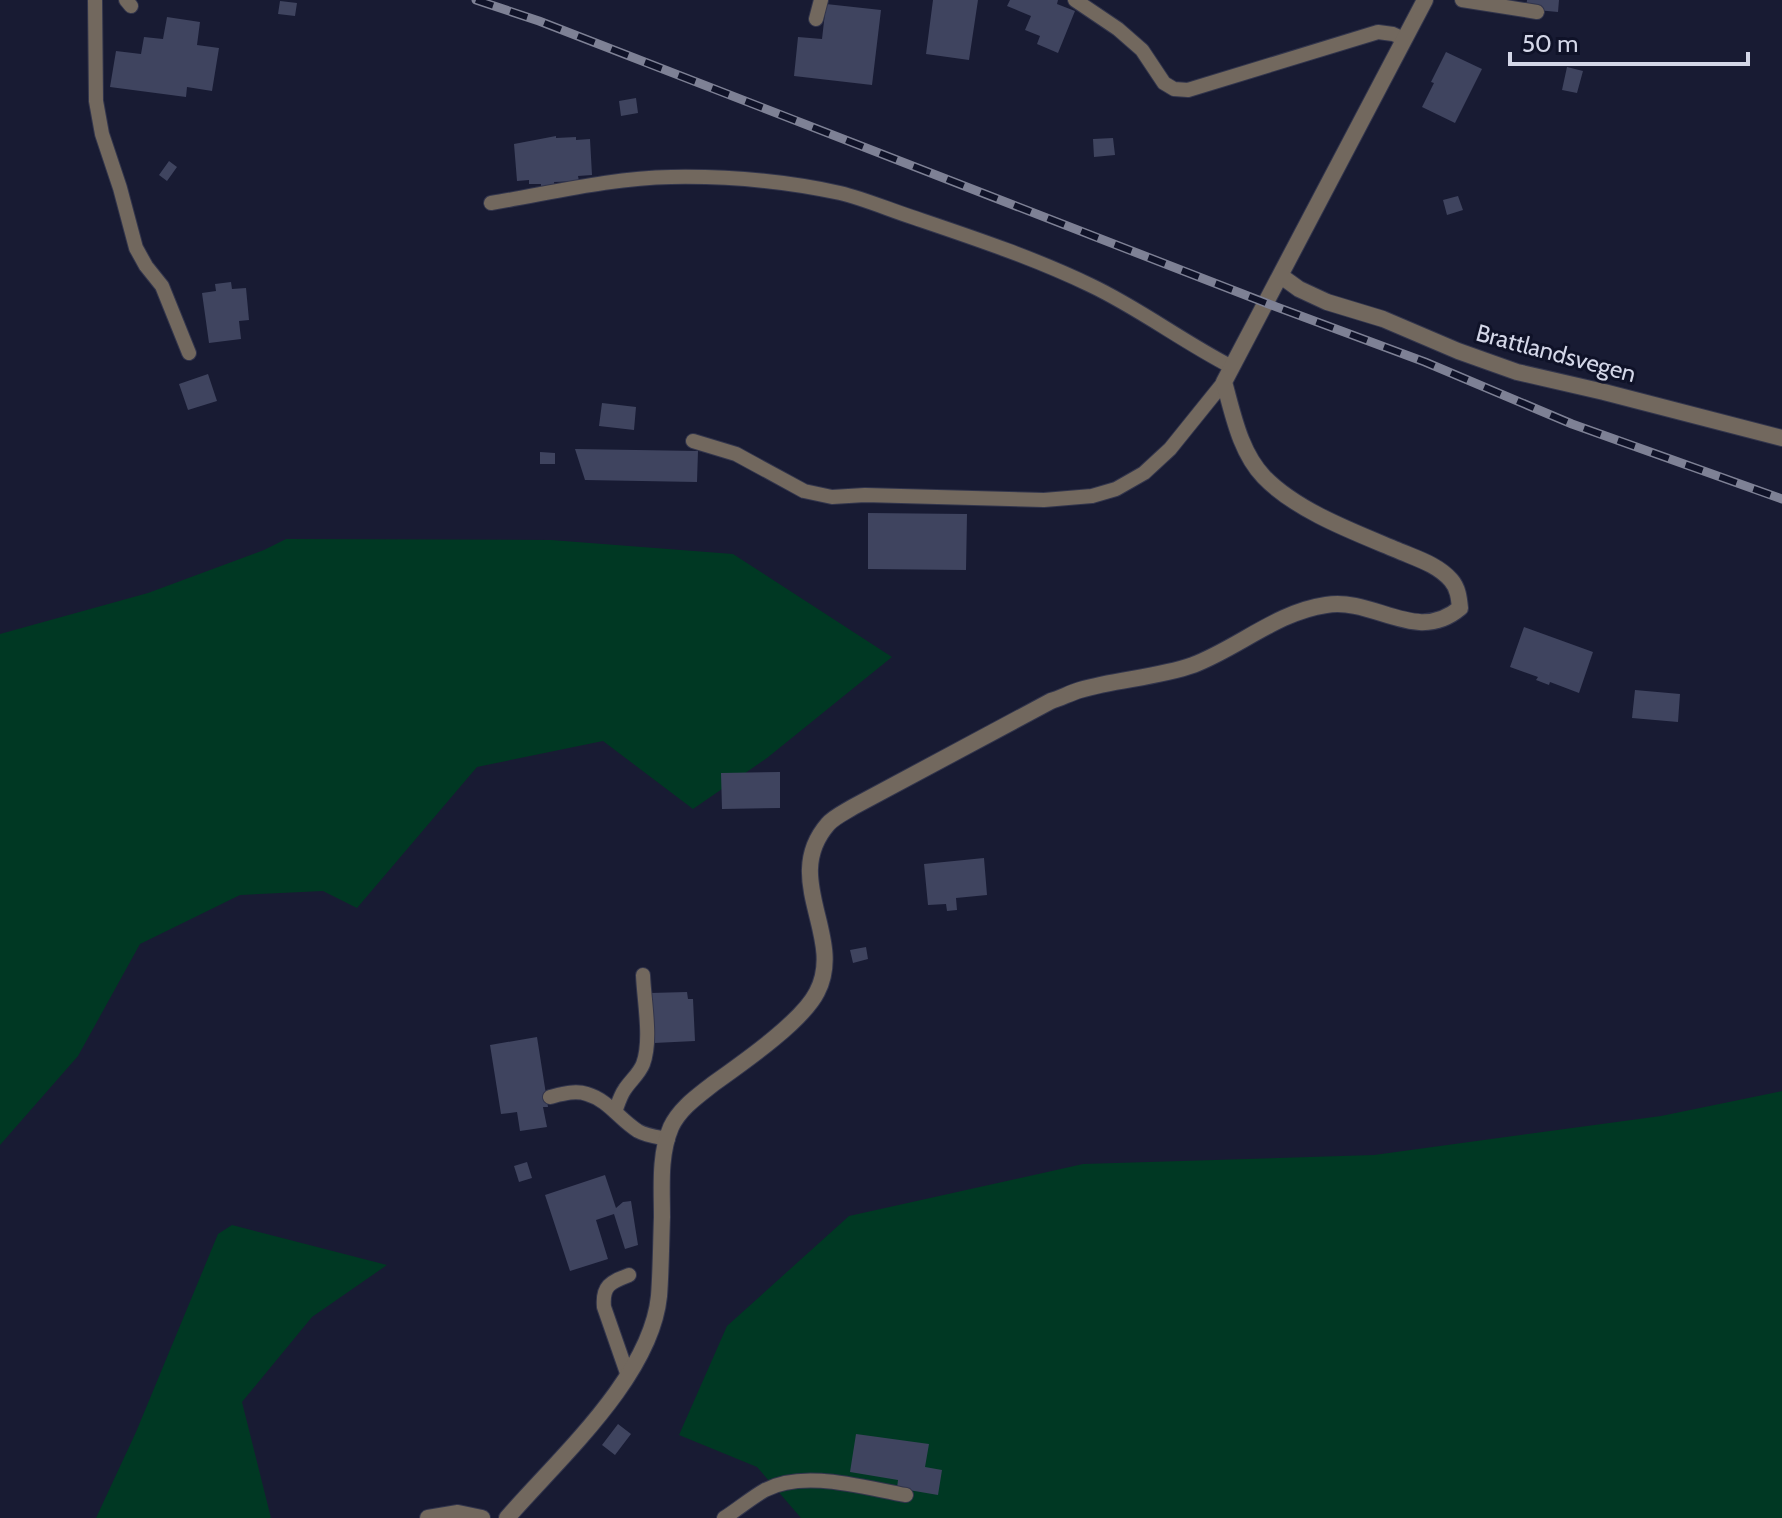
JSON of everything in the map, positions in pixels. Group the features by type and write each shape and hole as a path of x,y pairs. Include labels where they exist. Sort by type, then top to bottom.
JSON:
{"street":[{"path":"507,1518 595,1420 628,1376 648,1339 658,1300 664,1153 672,1126 689,1102 795,1020 817,992 823,971 825,943 813,903 809,871 814,847 829,823 853,807 1051,701 1081,690 1152,677 1192,665 1281,619 1309,609 1328,604 1346,604 1409,621 1436,622 1460,608 1452,580 1435,567 1350,530 1287,497 1262,475 1236,425 1228,374 1425,0"},
{"name":"Brattlandsvegen","path":"1281,276 1299,289 1327,302 1383,319 1517,372 1782,438"},
{"path":"428,1518 458,1513 482,1518"}],"lane":[{"path":"95,0 96,101 102,134 136,248 162,286 189,353"},
{"path":"816,19 821,0"},
{"path":"1075,0 1118,29 1142,50 1164,83 1174,89 1188,90 1378,32 1404,39"},
{"path":"1462,0 1537,12"},
{"path":"491,203 628,180 672,177 798,185 843,194 958,233 1094,287 1198,350 1228,374 1170,449 1144,473 1116,489 1092,496 1044,500 865,495 832,497 804,491 736,454 693,441"},
{"path":"615,1112 626,1086 644,1062 647,1034 643,975"},
{"path":"550,1097 587,1093 607,1104 638,1131 668,1139"},
{"path":"628,1376 604,1307 603,1295 615,1281 629,1275"},
{"path":"724,1518 767,1489 794,1482 836,1483 906,1495"}],"green space":[{"path":"286,539 551,540 733,554 892,657 767,758 693,809 603,741 477,767 357,908 323,891 240,895 140,944 78,1056 0,1145 0,634 148,593"},
{"path":"1782,1091 1782,1518 801,1518 757,1467 679,1435 727,1326 849,1216 1083,1164 1374,1155 1661,1116"},
{"path":"232,1225 387,1265 312,1317 242,1402 271,1518 96,1518 136,1432 218,1234"}],"building":[{"path":"933,0 978,0 969,60 926,54"},
{"path":"1010,0 1058,0 1057,4 1075,11 1058,53 1037,44 1040,36 1025,30 1031,16 1007,6"},
{"path":"1527,0 1559,0 1558,12 1526,9"},
{"path":"280,1 297,3 295,16 278,14"},
{"path":"826,4 881,10 872,85 794,76 798,37 822,39"},
{"path":"167,17 200,22 197,45 219,48 212,91 187,87 186,97 110,87 116,51 141,54 144,37 163,39"},
{"path":"1446,52 1482,69 1455,123 1422,107"},
{"path":"1567,67 1583,71 1577,93 1562,90"},
{"path":"636,98 638,113 621,116 619,101"},
{"path":"556,136 590,139 592,175 578,176 579,181 554,182 555,188 541,189 541,184 529,184 529,180 517,181 514,144"},
{"path":"1113,138 1115,155 1094,157 1093,139"},
{"path":"169,161 177,167 167,181 159,175"},
{"path":"1458,196 1463,210 1447,215 1443,200"},
{"path":"231,282 232,289 246,288 249,320 239,321 241,339 209,343 202,293 216,291 215,284"},
{"path":"208,374 217,401 188,410 179,384"},
{"path":"602,403 636,407 634,430 599,426"},
{"path":"575,449 698,451 697,482 585,480"},
{"path":"540,452 555,453 555,464 540,464"},
{"path":"868,513 967,514 966,570 868,569"},
{"path":"1524,627 1593,652 1579,693 1550,682 1549,685 1536,680 1538,677 1510,667"},
{"path":"1635,690 1680,694 1678,722 1632,718"},
{"path":"780,772 780,808 722,809 721,773"},
{"path":"984,858 987,895 956,898 957,910 947,911 946,904 928,905 924,864"},
{"path":"866,947 868,959 853,963 850,950"},
{"path":"687,992 688,999 693,999 695,1041 654,1043 650,993"},
{"path":"537,1037 548,1107 543,1107 547,1127 520,1131 517,1112 501,1114 490,1045"},
{"path":"527,1162 532,1178 519,1182 514,1166"},
{"path":"605,1175 616,1208 623,1202 631,1201 638,1245 625,1249 614,1214 596,1220 608,1259 570,1271 545,1195"},
{"path":"618,1424 631,1434 615,1455 602,1445"},
{"path":"856,1434 929,1444 925,1467 942,1470 938,1495 897,1488 898,1480 850,1472"}],"railway":[{"path":"476,0 539,21 1425,362 1572,424 1782,499"}]}
